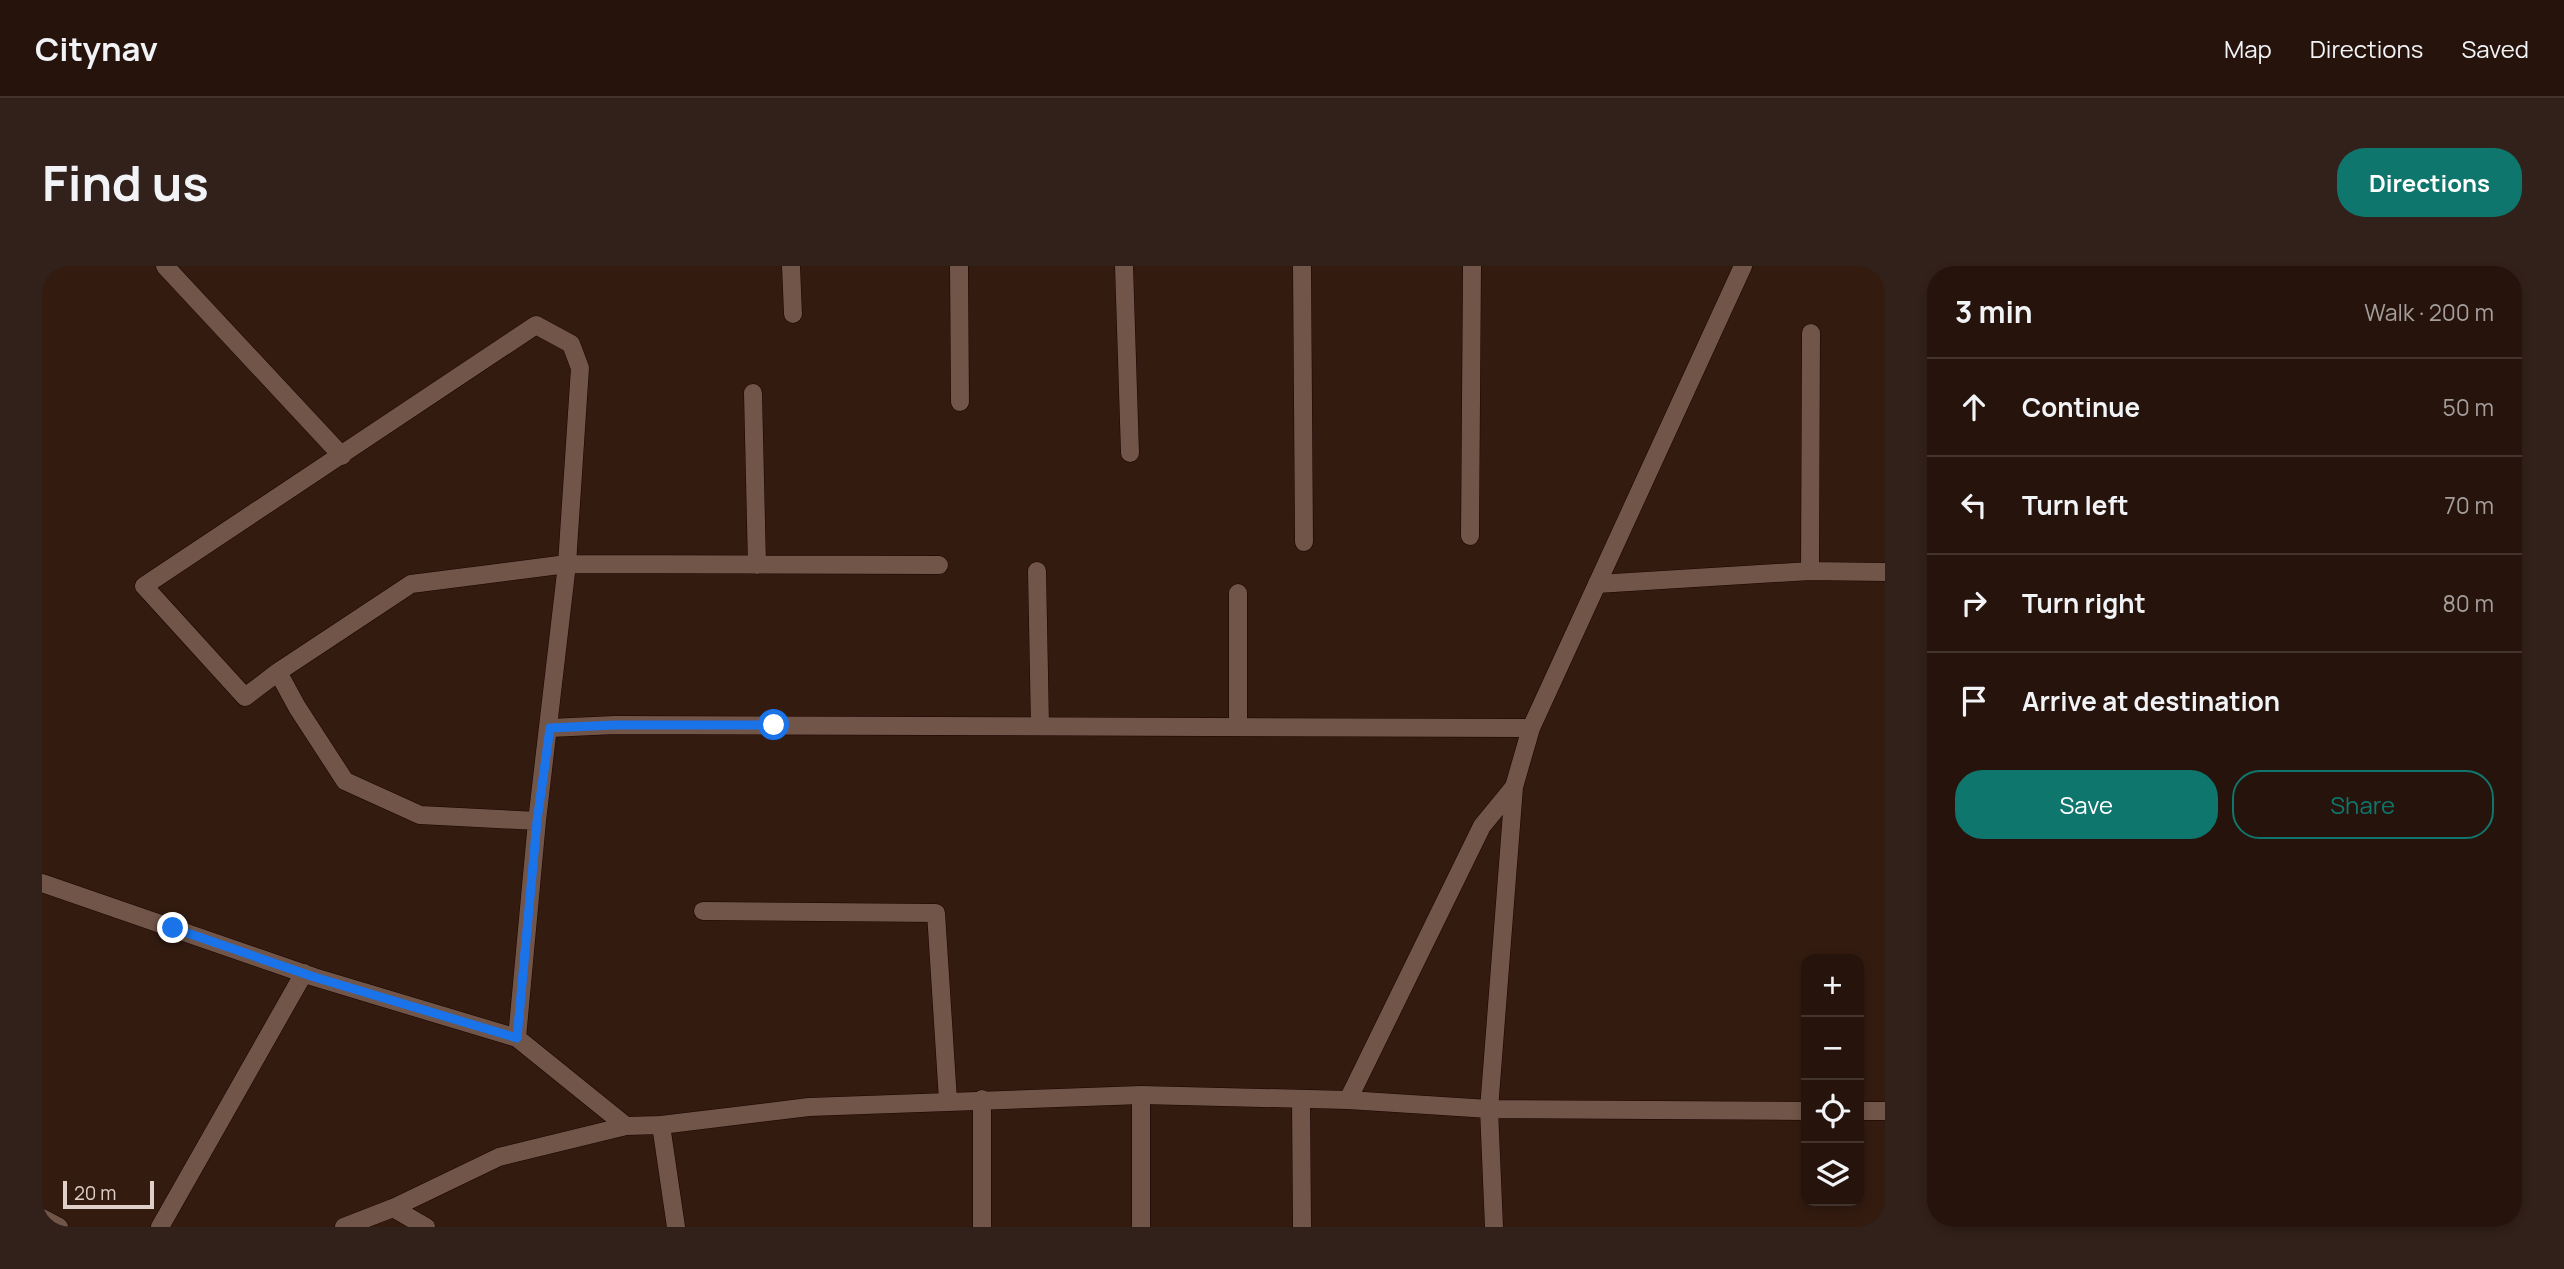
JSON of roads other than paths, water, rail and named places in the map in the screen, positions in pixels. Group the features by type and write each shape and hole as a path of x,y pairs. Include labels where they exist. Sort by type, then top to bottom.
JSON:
{"street":[{"path":"164,266 342,456"},
{"path":"791,266 793,314"},
{"path":"959,266 960,402"},
{"path":"1124,266 1130,453"},
{"path":"1302,266 1304,542"},
{"path":"1470,536 1472,266"},
{"path":"1494,1227 1489,1109 1514,787 1531,728 1743,266"},
{"path":"517,1038 537,821 568,565 580,368 570,344 536,324 144,586 245,697 411,584 568,565 939,565"},
{"path":"1810,571 1811,333"},
{"path":"753,393 757,565"},
{"path":"1037,570 1040,726"},
{"path":"1597,584 1810,571 1885,572"},
{"path":"1238,593 1238,727"},
{"path":"278,673 297,708 345,781 420,815 537,821"},
{"path":"550,728 615,725 1531,728"},
{"path":"1348,1100 1482,827 1514,787"},
{"path":"42,883 304,973 517,1038 626,1126"},
{"path":"703,911 936,913 948,1100"},
{"path":"160,1227 304,973"},
{"path":"344,1227 393,1208 499,1157 626,1126 661,1125 809,1107 1141,1094 1348,1100 1489,1109 1801,1111"},
{"path":"1141,1094 1141,1227"},
{"path":"982,1099 982,1227"},
{"path":"1301,1099 1302,1227"},
{"path":"1864,1111 1885,1111"},
{"path":"661,1125 676,1227"},
{"path":"393,1208 426,1227"},
{"path":"42,1218 59,1227"}]}
